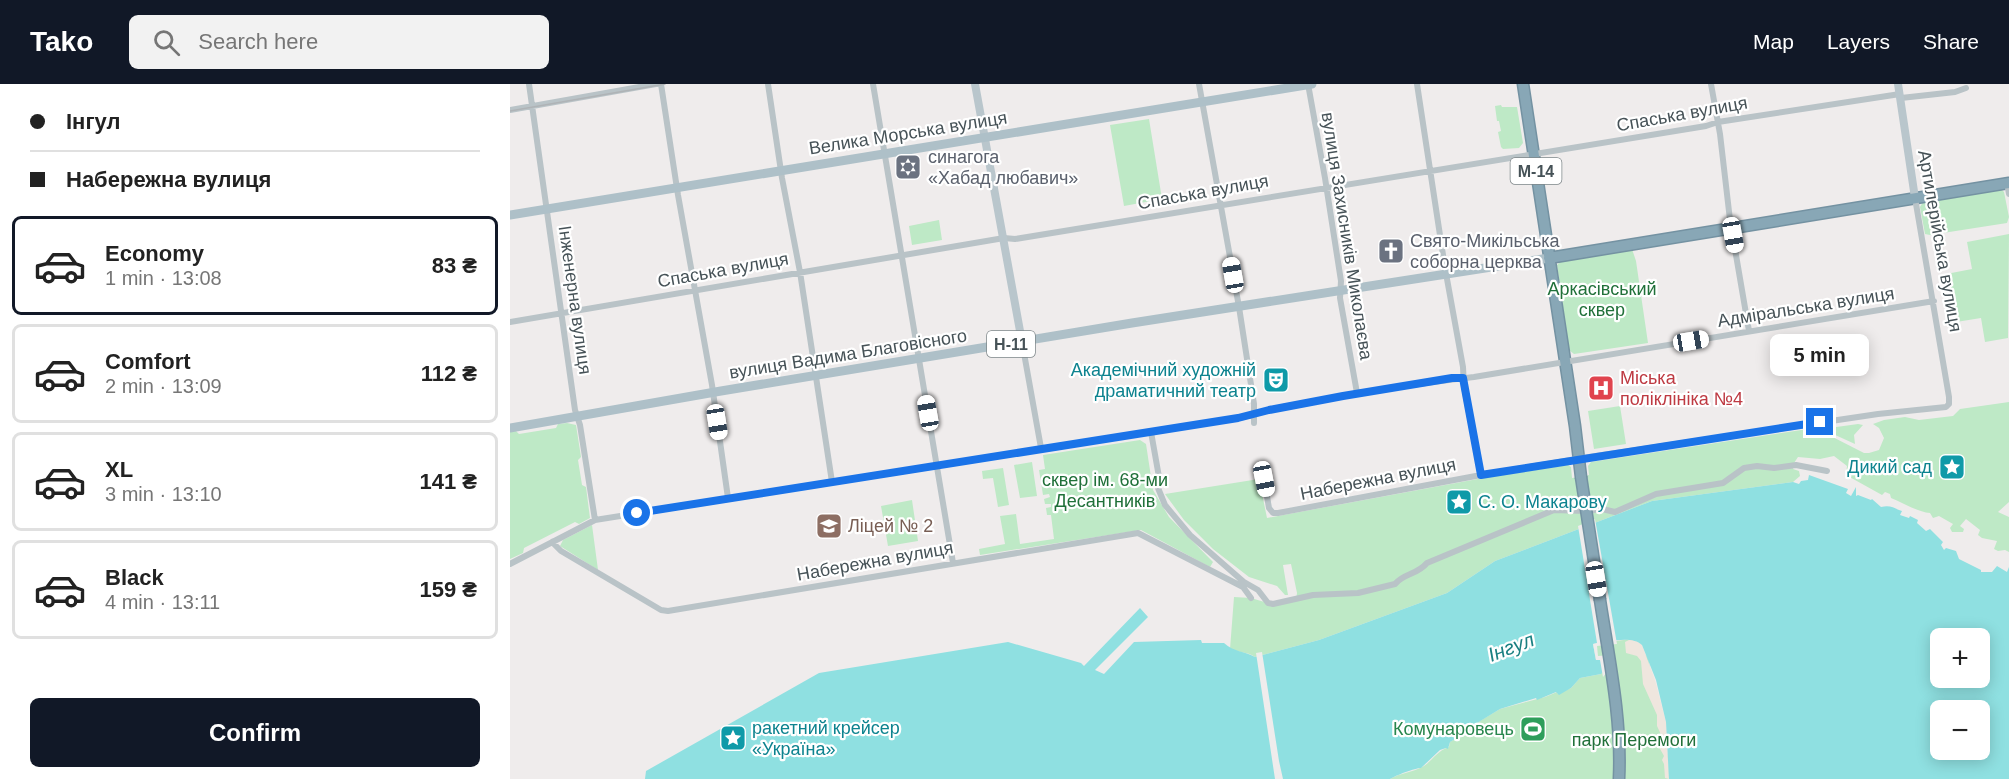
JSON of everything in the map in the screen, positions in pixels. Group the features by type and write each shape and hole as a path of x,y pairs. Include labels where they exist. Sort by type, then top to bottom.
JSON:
{"highway":[{"name":"М-14","path":"1523,84 1615,698 1620,745 1619,779"},
{"name":"вулиця Вадима Благовісного","path":"1549,258 1915,198 2008,187"}],"main road":[{"name":"Велика Морська вулиця","path":"510,215 1309,84"},
{"name":"вулиця Вадима Благовісного","path":"510,428 712,392 1549,258"}],"street":[{"name":"Інженерна вулиця","path":"530,84 561,313 595,520"},
{"path":"510,110 656,84"},
{"path":"661,84 676,188 696,290 728,498"},
{"path":"768,84 780,171 801,272 832,482"},
{"path":"873,84 953,563"},
{"path":"975,84 1041,448"},
{"path":"1199,84 1239,307 1254,423"},
{"name":"вулиця Захисників Миколаєва","path":"1309,84 1341,281 1340,291 1356,393"},
{"path":"1417,84 1446,275 1481,475"},
{"path":"1711,84 1731,228 1749,331"},
{"name":"Артилерійська вулиця","path":"1898,84 1949,404"},
{"name":"Спаська вулиця","path":"510,321 1004,238 1015,239 1534,155 1706,126 1718,122 1901,96 1955,92 1966,88"},
{"name":"Адміральська вулиця","path":"552,542 595,520 1151,432 1356,393 1565,362 1934,301"},
{"name":"Набережна вулиця","path":"1264,479 1269,508 1273,513 1578,459 1867,415 1941,408 1949,404"},
{"path":"1151,432 1159,477 1158,488 1166,505 1183,528 1203,548 1244,582 1258,590 1268,603 1273,604 1313,595 1358,593 1395,584 1399,579 1421,571 1427,563 1554,510 1602,509 1615,512 1656,494 1723,483 1744,468 1757,466 1774,468 1796,465 1827,471"},
{"name":"Набережна вулиця","path":"552,542 561,551 661,610 668,611 1138,534 1243,587 1251,598 1244,582"},
{"path":"510,564 552,542"}],"green space":[{"path":"1501,105 1502,107 1517,107 1523,143 1519,148 1503,149 1501,147 1498,132 1501,131 1495,106"},
{"path":"1149,119 1162,199 1124,206 1110,125"},
{"path":"2000,188 2004,192 2009,217 2007,223 1925,234 1920,207 1923,202"},
{"path":"939,220 942,240 912,245 909,226"},
{"path":"2009,234 2008,338 1985,342 1981,318 1950,323 1941,275 1972,269 1967,242"},
{"name":"Аркасівський сквер","path":"1632,249 1636,261 1648,343 1574,354 1569,350 1557,265 1562,260"},
{"path":"2009,402 2009,502 1998,512 2009,517 2009,552 1994,549 1997,541 1982,538 1978,535 1980,530 1966,519 1960,526 1964,529 1963,532 1952,532 1950,528 1953,524 1939,516 1933,518 1930,513 1891,498 1890,494 1885,492 1882,495 1846,475 1847,466 1834,456 1820,459 1798,457 1793,469 1799,471 1800,476 1793,482 1652,501 1495,561 1447,593 1319,640 1255,657 1230,649 1234,597 1251,598 1275,605 1296,600 1297,593 1291,564 1283,565 1288,595 1285,595 1277,586 1249,577 1213,549 1184,520 1165,494 1259,479 1267,518 1483,478 1568,465 1571,467 1572,478 1589,475 1588,466 1591,462 1815,428 1864,453 1869,453 1879,450 1884,438 1879,428 1873,424 1905,417 1919,420 1953,416 1960,409"},
{"path":"1620,406 1626,444 1594,449 1588,411"},
{"path":"558,424 576,425 581,457 578,460 582,485 586,487 590,518 579,524 575,522 524,548 523,553 510,559 510,432 516,431 519,434 556,428"},
{"path":"1863,425 1854,435 1855,444 1822,429"},
{"name":"сквер ім. 68-ми Десантників","path":"1140,440 1146,444 1153,490 1169,517 1213,562 1210,567 1141,530 980,555 979,549 1005,544 1000,516 1016,514 1020,544 1054,539 1051,515 1047,515 1046,508 1051,507 1051,504 1045,504 1044,499 1050,497 1049,494 1043,495 1039,470 1045,469 1043,455"},
{"path":"1032,462 1037,496 1020,498 1014,465"},
{"path":"1003,468 1009,505 998,507 993,478 983,479 982,471"},
{"path":"912,500 918,541 888,546 881,506"},
{"path":"592,525 598,570 560,546 563,540"},
{"name":"парк Перемоги","path":"1631,639 1648,658 1668,758 1669,779 1390,779 1425,765 1449,747 1450,742 1459,736 1458,734 1500,709 1557,692 1558,694 1571,688 1580,678 1601,674 1593,644"}],"sand":[{"path":"1631,639 1642,645 1655,680 1666,722 1669,779 1665,778 1662,760 1664,756 1659,747 1663,746 1664,741 1657,726 1657,715 1643,684 1641,661 1637,656 1626,653 1625,642"}],"water":[{"name":"Інгул","path":"1809,475 1848,489 1846,493 1851,496 1856,487 1856,496 1872,499 1881,507 1902,511 1900,515 1918,520 1917,523 1926,531 1930,529 1943,542 1941,545 1944,550 1946,548 1956,551 1959,559 1981,572 1992,572 1997,566 2007,572 2009,567 2009,779 1669,779 1666,722 1656,680 1642,645 1626,640 1593,644 1596,660 1611,658 1612,662 1601,674 1580,678 1571,688 1559,695 1556,692 1537,700 1536,698 1500,709 1459,734 1460,736 1450,742 1448,749 1440,750 1421,768 1390,779 645,779 646,771 819,673 1008,642 1081,663 1084,666 1140,608 1148,617 1095,670 1104,674 1134,642 1201,640 1202,643 1224,643 1255,657 1319,640 1447,593 1495,561 1652,501 1793,482 1799,484 1801,481 1808,480"}],"pier":[{"path":"1595,519 1617,644 1597,646 1598,656 1611,655 1608,671 1603,677 1600,660 1596,660 1593,644 1597,643 1578,526"},
{"path":"1262,652 1283,779 1275,779 1256,653"}],"tram line":[{"path":"510,111 665,84"}],"place":[{"name":"синагога «Хабад любавич»","path":"908,167"},
{"name":"Свято-Микільська соборна церква","path":"1391,251"},
{"name":"Академічний художній драматичний театр","path":"1276,380"},
{"name":"Міська поліклініка №4","path":"1601,388"},
{"name":"Дикий сад","path":"1952,467"},
{"name":"С. О. Макарову","path":"1459,502"},
{"name":"Ліцей № 2","path":"829,526"},
{"name":"Комунаровець","path":"1533,729"},
{"name":"ракетний крейсер «Україна»","path":"733,738"}],"route":[{"path":"637,513 1238,418 1343,396 1452,378 1463,378 1481,475 1820,422"}]}
